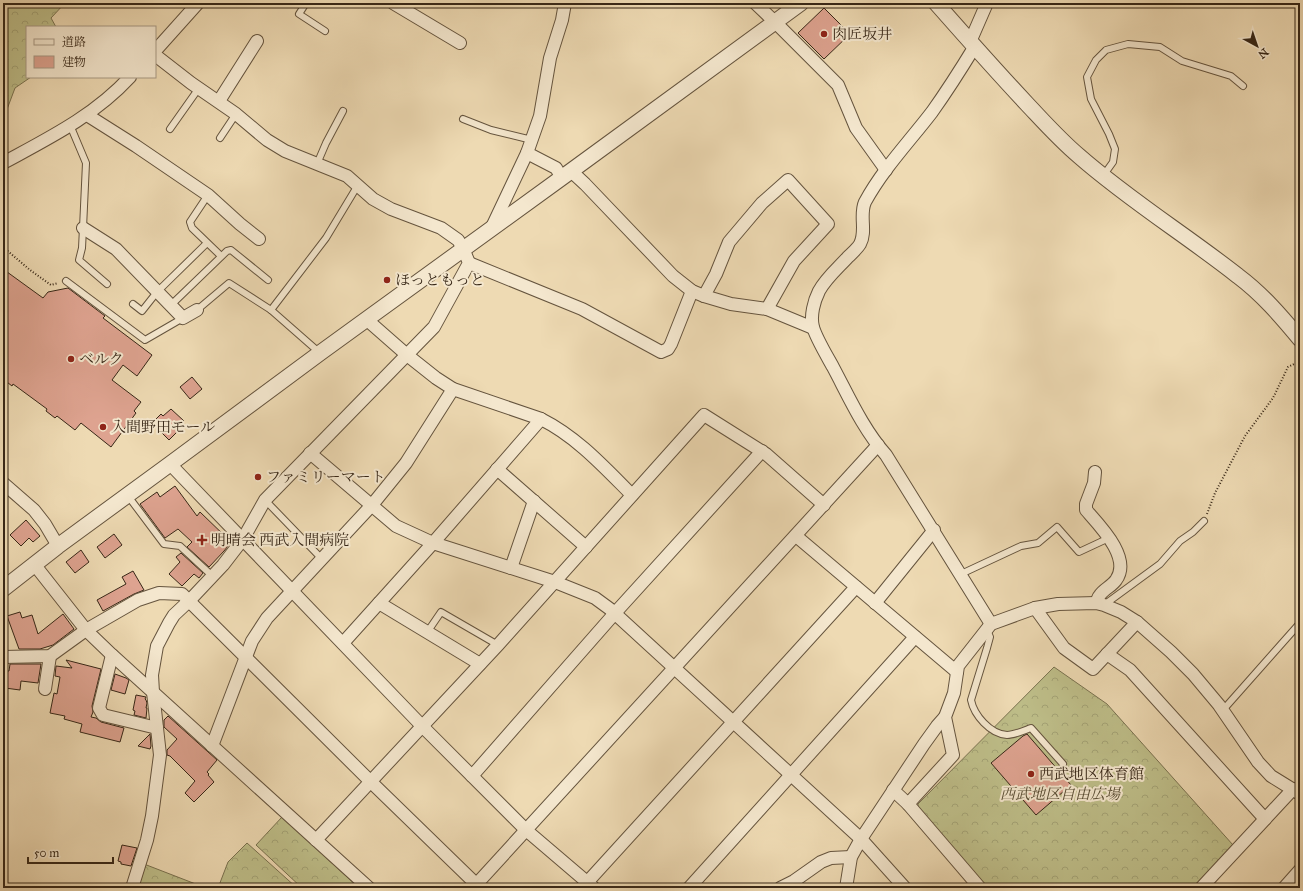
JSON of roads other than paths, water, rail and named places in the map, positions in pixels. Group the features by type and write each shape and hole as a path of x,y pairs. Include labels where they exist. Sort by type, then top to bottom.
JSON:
{"street":[{"path":"156,49 198,3"},
{"path":"393,3 460,43"},
{"path":"492,227 527,153 540,116 550,58 562,20 565,3"},
{"path":"755,3 838,85 856,128 886,170"},
{"path":"3,589 58,546 366,319 492,227 567,175 801,3"},
{"path":"936,3 1050,128 1078,155 1128,196 1239,276 1282,317 1300,338"},
{"path":"987,3 973,44 950,87 886,170 865,203 862,210 863,234 861,242 857,248 828,277 819,291 812,312 813,328 859,416 934,530 961,574 989,627"},
{"path":"219,101 256,40"},
{"path":"156,55 236,114 267,140 285,151 347,176 373,199 391,209 441,228 458,240 469,263 582,309 661,352 668,349 698,294 716,274 729,242 762,202 788,180 828,224 794,261 767,309"},
{"path":"3,163 87,115 116,92 129,78"},
{"path":"87,115 208,195 259,239"},
{"path":"527,153 585,184 673,276 698,294 731,304 767,309 813,328"},
{"path":"83,228 116,249 183,318 197,310"},
{"path":"132,888 152,816 160,755 152,675 157,646 169,623 174,615 223,565 242,539 265,500 434,327 469,263"},
{"path":"366,319 407,355 436,378 453,389 552,424 574,439 632,495"},
{"path":"212,746 252,641 267,618 372,505 406,463 453,389"},
{"path":"316,840 498,645 704,415 762,451 824,505"},
{"path":"343,643 433,543 541,419"},
{"path":"3,657 50,656 86,630 129,604 159,593 182,594 190,600 474,886 878,445"},
{"path":"472,776 615,613 762,451"},
{"path":"310,453 396,526 433,543 555,582 595,598 615,613 861,839 905,888"},
{"path":"170,464 293,590 423,727 526,830 588,886 856,587"},
{"path":"497,469 586,548"},
{"path":"1095,472 1094,483 1086,504 1086,510 1109,538 1118,555 1121,569 1116,580 1100,595 1100,604"},
{"path":"3,483 34,510 45,524 58,546"},
{"path":"511,568 534,502"},
{"path":"875,603 934,530"},
{"path":"796,536 957,672"},
{"path":"34,564 86,630 369,888"},
{"path":"379,603 428,631 480,664"},
{"path":"846,888 851,857 893,790 937,726 945,717 954,693 958,666 989,627 1035,608 1058,604 1100,604 1121,612 1137,622 1171,652 1193,674 1223,710 1258,762 1271,776 1296,792 1265,819 1201,888"},
{"path":"1035,608 1064,648 1093,669 1137,622"},
{"path":"689,888 915,637"},
{"path":"1107,654 1130,670 1265,819"},
{"path":"112,655 99,708 103,715 157,728"},
{"path":"45,689 50,656"},
{"path":"908,804 953,755 945,717"},
{"path":"893,790 908,804 980,888"},
{"path":"780,888 794,881 821,862 831,858 851,857"},
{"path":"1284,888 1300,870"}],"lane":[{"path":"306,3 299,14 325,31"},
{"path":"1103,176 1113,162 1115,149 1110,134 1091,99 1087,77 1096,60 1106,50 1128,44 1160,47 1182,62 1231,76 1243,86"},
{"path":"170,129 199,88"},
{"path":"316,164 343,111"},
{"path":"220,138 236,114"},
{"path":"463,119 491,130 532,140"},
{"path":"70,125 86,163 82,248 79,260 107,284"},
{"path":"271,310 326,238 358,185"},
{"path":"208,195 190,222 192,228 221,256"},
{"path":"133,304 142,311 157,292 207,243"},
{"path":"170,305 227,251 231,250 268,280"},
{"path":"66,281 145,340 183,318"},
{"path":"197,310 229,283 271,310 320,353"},
{"path":"127,496 164,544 180,546 208,572"},
{"path":"265,500 322,559"},
{"path":"1100,604 1140,580 1160,564 1180,541 1193,532 1204,521"},
{"path":"961,574 1021,546 1038,543 1058,527 1079,552 1109,538"},
{"path":"428,631 441,612 498,645"},
{"path":"1223,710 1300,623"},
{"path":"989,627 989,643 971,700 977,715 998,733 1008,735 1031,728 1063,764"}],"place":[{"name":"肉匠坂井","path":"824,34"},
{"name":"ほっともっと","path":"387,280"},
{"name":"ベルク","path":"71,359"},
{"name":"入間野田モール","path":"103,427"},
{"name":"ファミリーマート","path":"258,477"},
{"name":"明晴会 西武入間病院","path":"202,540"},
{"name":"西武地区体育館","path":"1031,774"}],"park label":[{"name":"西武地区自由広場","path":"1060,794"}]}
